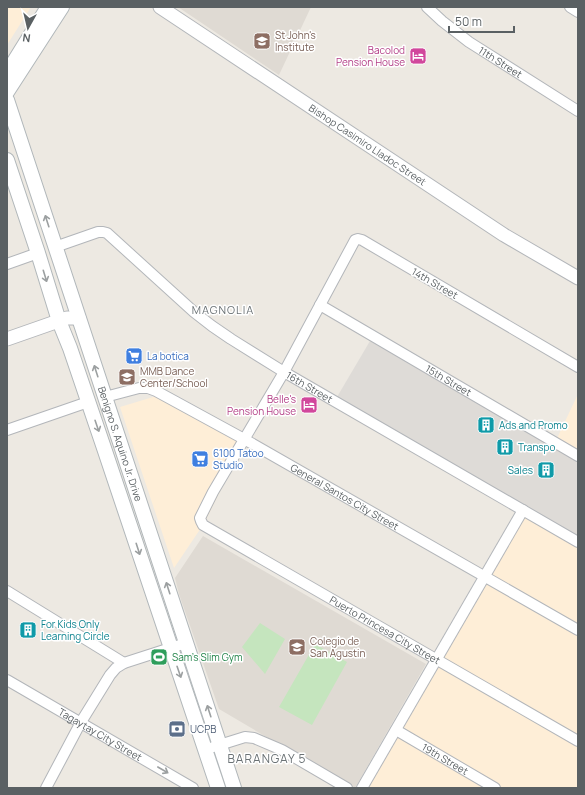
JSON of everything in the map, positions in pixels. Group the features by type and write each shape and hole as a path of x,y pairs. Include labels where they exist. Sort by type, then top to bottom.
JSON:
{"main road":[{"path":"7,73 48,7"},
{"path":"7,92 62,7"},
{"name":"Benigno S. Aquino Jr. Drive","path":"7,100 234,788"},
{"name":"Benigno S. Aquino Jr. Drive","path":"7,160 59,321 70,348 218,788"},
{"path":"105,451 121,446"},
{"path":"144,568 160,563"}],"street":[{"name":"Bishop Casimiro Lladoc Street","path":"160,7 504,235 578,278"},
{"name":"11th Street","path":"427,7 442,22 469,42 578,111"},
{"path":"570,7 578,12"},
{"name":"16th Street","path":"55,247 98,232 107,233 194,312 212,326 284,372 578,542"},
{"name":"14th Street","path":"320,305 355,240 358,239 578,368"},
{"path":"7,264 38,253"},
{"path":"244,439 284,372 320,305"},
{"name":"15th Street","path":"320,305 578,456"},
{"path":"7,339 68,318 79,318"},
{"name":"General Santos City Street","path":"105,397 139,388 148,388 156,391 244,439 578,630"},
{"path":"7,430 88,402"},
{"name":"Puerto Princesa City Street","path":"244,439 202,514 200,521 203,525 578,741"},
{"path":"362,788 523,510"},
{"path":"7,591 124,663"},
{"path":"46,788 81,722 110,675 116,668 124,663 186,643"},
{"name":"Tagaytay City Street","path":"7,680 193,788"},
{"name":"19th Street","path":"396,730 496,788"},
{"path":"205,750 245,737 254,738 282,750 347,788"}],"shaded area":[{"path":"7,7 31,7 7,45"},
{"name":"St John's Institute","path":"178,7 311,7 279,75"},
{"path":"370,341 578,461 578,536 337,397"},
{"path":"163,394 244,443 205,522 174,568 120,407"},
{"path":"578,394 578,788 362,788 523,510"},
{"name":"Colegio de San Agustin","path":"203,536 426,664 355,788 219,709 179,594 175,578"}],"green space":[{"path":"260,623 285,639 265,674 242,647"},
{"path":"315,644 347,662 312,725 279,707"}],"place":[{"name":"St John's Institute","path":"262,41"},
{"name":"Bacolod Pension House","path":"418,56"},
{"name":"La botica","path":"134,356"},
{"name":"MMB Dance Center/School","path":"127,377"},
{"name":"Belle's Pension House","path":"309,405"},
{"name":"Ads and Promo","path":"486,425"},
{"name":"Transpo","path":"505,447"},
{"name":"6100 Tatoo Studio","path":"200,459"},
{"name":"Sales","path":"546,470"},
{"name":"For Kids Only Learning Circle","path":"28,630"},
{"name":"Colegio de San Agustin","path":"297,647"},
{"name":"Sam's Slim Gym","path":"159,657"},
{"name":"UCPB","path":"177,729"}],"district":[{"name":"MAGNOLIA","path":"223,309"},
{"name":"BARANGAY 5","path":"267,758"}]}
